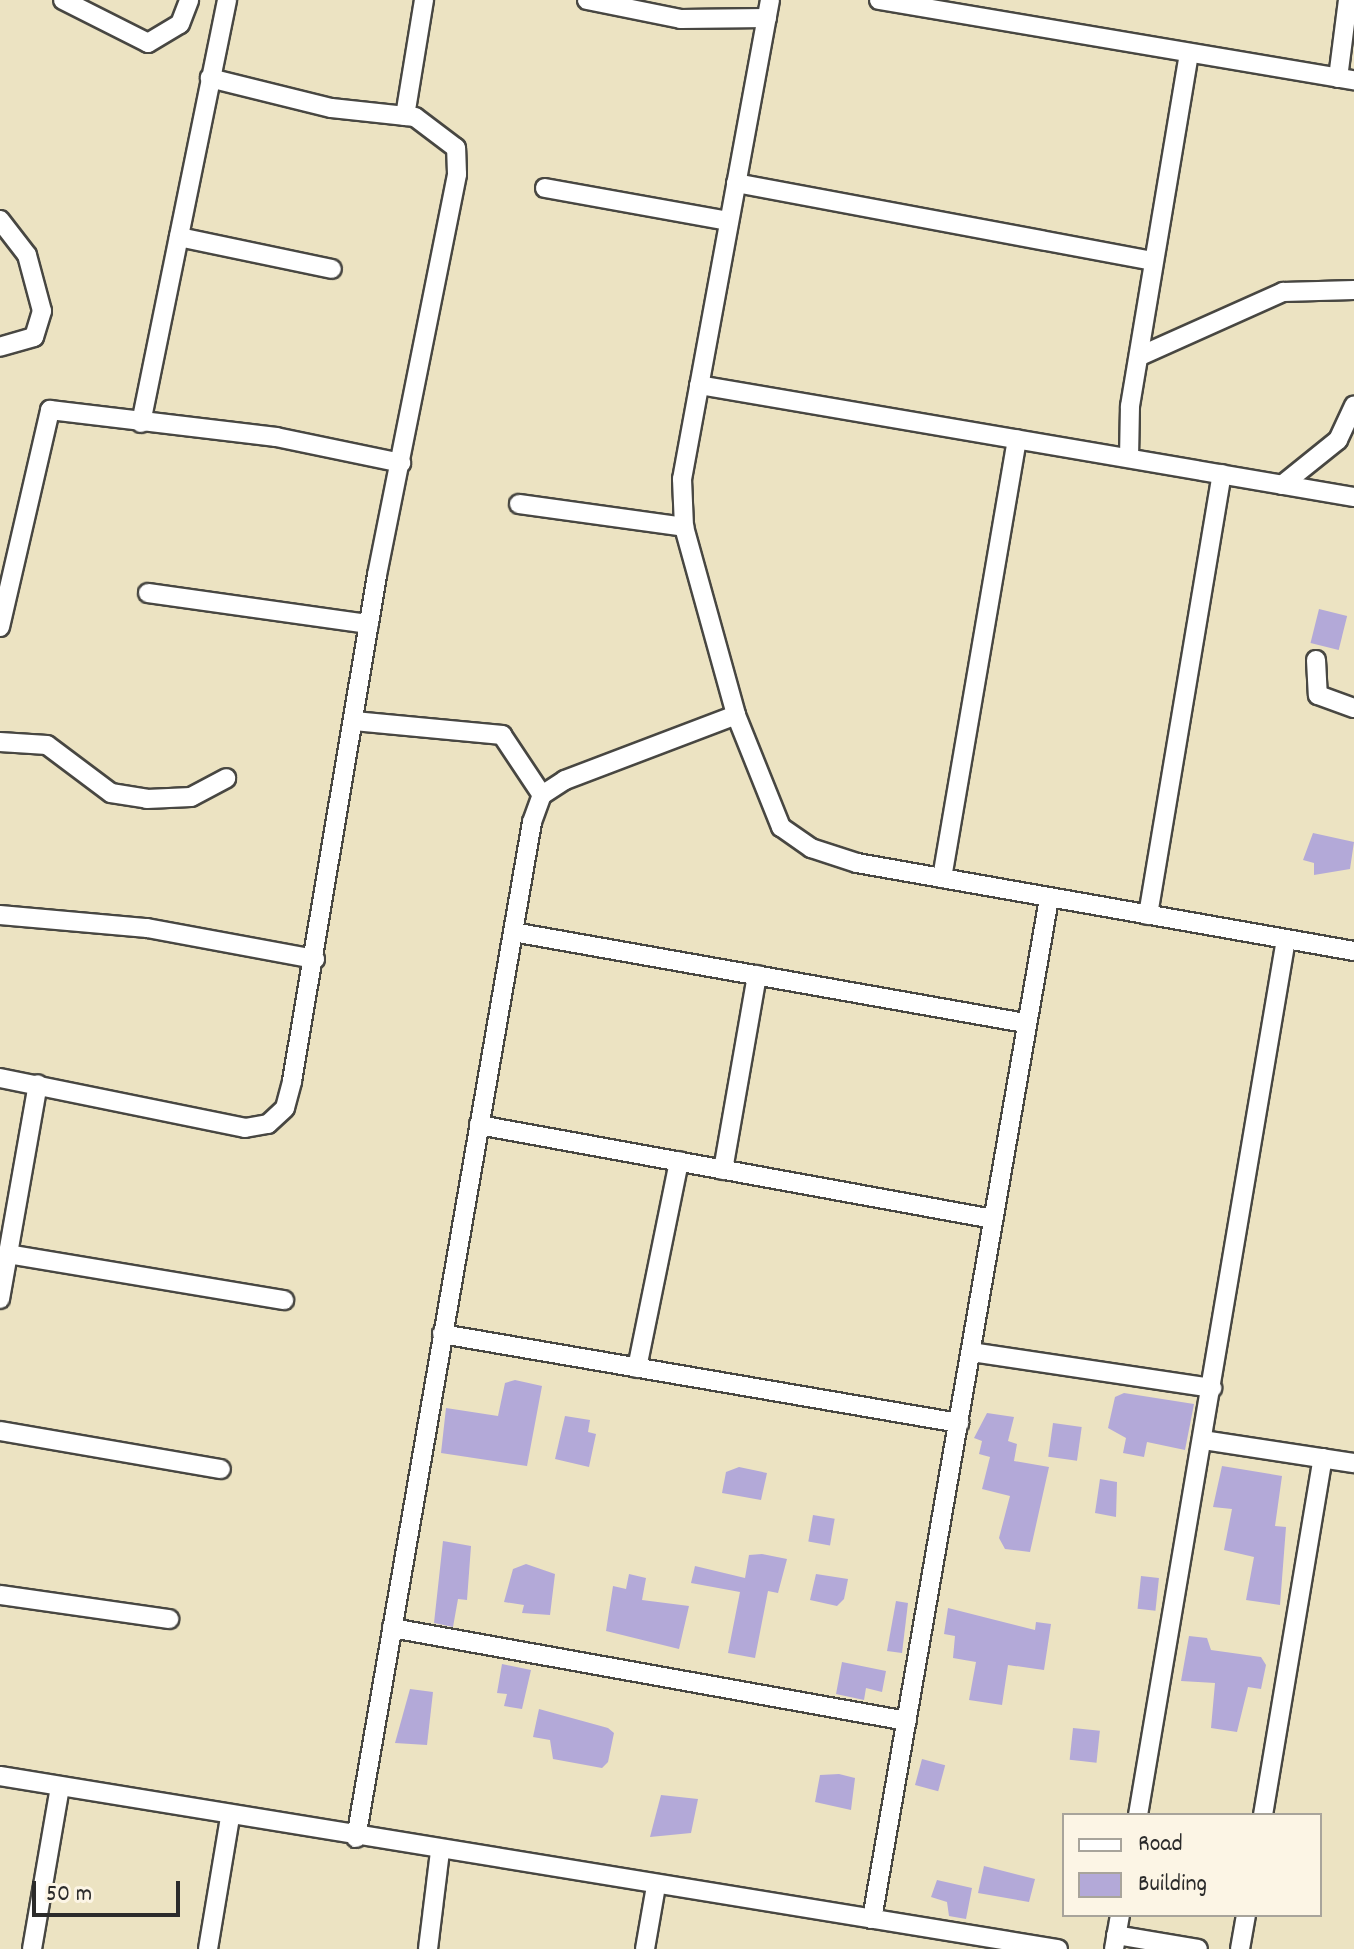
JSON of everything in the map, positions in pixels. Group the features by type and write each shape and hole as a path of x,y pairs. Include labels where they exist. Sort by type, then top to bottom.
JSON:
{"street":[{"path":"63,0 148,43 180,24 189,0"},
{"path":"141,423 227,0"},
{"path":"405,116 424,0"},
{"path":"587,0 681,19 768,9 682,479 684,527 736,715 781,827 811,848 857,863 1354,951"},
{"path":"879,0 1346,79 1348,0"},
{"path":"1129,458 1153,261 1189,54"},
{"path":"0,1078 245,1128 268,1124 285,1108 315,959 369,624 457,174 456,148 438,128 405,116 331,108 210,78"},
{"path":"736,183 1153,261"},
{"path":"545,188 729,221"},
{"path":"0,220 27,255 42,311 34,337 0,347"},
{"path":"179,237 332,269"},
{"path":"1140,356 1283,292 1354,290"},
{"path":"699,385 1354,497"},
{"path":"1282,485 1323,457 1354,405"},
{"path":"0,627 43,418 65,408 141,423 276,437 401,463"},
{"path":"942,878 1017,439"},
{"path":"1148,915 1222,474"},
{"path":"519,504 684,527"},
{"path":"148,593 369,624"},
{"path":"1316,660 1318,695 1354,708"},
{"path":"542,795 599,765 736,715"},
{"path":"354,721 502,735 542,795 513,932 356,1838"},
{"path":"0,742 47,745 111,793 147,799 191,797 226,778"},
{"path":"872,1919 1049,898"},
{"path":"0,915 147,928 315,959"},
{"path":"513,932 1025,1023"},
{"path":"1138,1813 1286,939"},
{"path":"723,1170 757,975"},
{"path":"0,1299 38,1084"},
{"path":"479,1125 993,1219"},
{"path":"637,1368 679,1161"},
{"path":"8,1254 284,1300"},
{"path":"442,1334 959,1423"},
{"path":"971,1352 1212,1388"},
{"path":"0,1431 221,1469"},
{"path":"1203,1440 1354,1463"},
{"path":"1263,1813 1323,1458"},
{"path":"0,1595 169,1619"},
{"path":"392,1628 907,1721"},
{"path":"0,1776 356,1838 872,1919 994,1943 1058,1949"},
{"path":"32,1949 60,1787"},
{"path":"208,1949 230,1817"},
{"path":"428,1949 440,1851"},
{"path":"645,1949 656,1886"},
{"path":"1120,1917 1115,1942 1198,1949"},
{"path":"1240,1949 1246,1917"}],"building":[{"path":"1319,609 1347,616 1339,650 1311,643"},
{"path":"1313,833 1354,842 1350,869 1314,875 1314,863 1303,860"},
{"path":"515,1380 542,1386 527,1466 441,1453 446,1408 498,1416 505,1383"},
{"path":"1124,1393 1194,1404 1185,1450 1147,1442 1144,1457 1123,1453 1126,1438 1108,1428 1115,1397"},
{"path":"987,1413 1014,1417 1008,1441 1017,1444 1014,1461 1049,1467 1030,1552 1005,1549 999,1538 1010,1496 982,1489 990,1457 979,1454 982,1441 974,1438"},
{"path":"565,1416 590,1420 588,1432 596,1434 589,1467 555,1459"},
{"path":"1053,1423 1082,1427 1077,1461 1048,1457"},
{"path":"1222,1466 1282,1476 1275,1526 1286,1527 1280,1605 1246,1600 1254,1557 1224,1550 1232,1509 1213,1507"},
{"path":"739,1467 767,1473 761,1500 722,1493 726,1472"},
{"path":"1100,1479 1117,1482 1116,1517 1095,1513"},
{"path":"813,1515 835,1519 830,1545 808,1542"},
{"path":"443,1541 471,1546 467,1600 458,1599 453,1627 434,1623"},
{"path":"749,1555 787,1559 778,1593 768,1591 755,1658 728,1653 740,1592 691,1583 695,1566 745,1578"},
{"path":"526,1564 555,1574 550,1615 522,1613 524,1605 504,1602 513,1569"},
{"path":"629,1574 646,1578 642,1600 689,1606 679,1649 606,1631 613,1586 626,1589"},
{"path":"816,1574 848,1579 844,1599 837,1606 810,1600"},
{"path":"1141,1576 1159,1578 1155,1611 1138,1609"},
{"path":"896,1601 908,1603 902,1653 887,1651"},
{"path":"948,1608 1035,1630 1036,1622 1051,1624 1044,1670 1008,1665 1002,1705 969,1700 976,1662 953,1658 955,1636 944,1634"},
{"path":"1189,1636 1207,1638 1211,1650 1261,1657 1266,1665 1261,1689 1248,1687 1237,1732 1211,1728 1215,1683 1181,1681"},
{"path":"842,1662 886,1671 882,1692 866,1688 864,1700 836,1694"},
{"path":"502,1664 531,1670 522,1709 504,1706 507,1694 497,1693"},
{"path":"410,1689 433,1692 427,1745 395,1743"},
{"path":"539,1709 608,1728 614,1733 608,1762 602,1768 553,1759 550,1740 533,1737"},
{"path":"1073,1728 1100,1731 1097,1763 1070,1760"},
{"path":"922,1759 945,1765 938,1791 915,1785"},
{"path":"839,1774 855,1778 851,1810 815,1802 820,1775"},
{"path":"661,1795 698,1799 691,1833 650,1837"},
{"path":"984,1866 1035,1879 1029,1902 978,1893"},
{"path":"937,1880 972,1888 966,1919 949,1916 947,1902 931,1897"}]}
